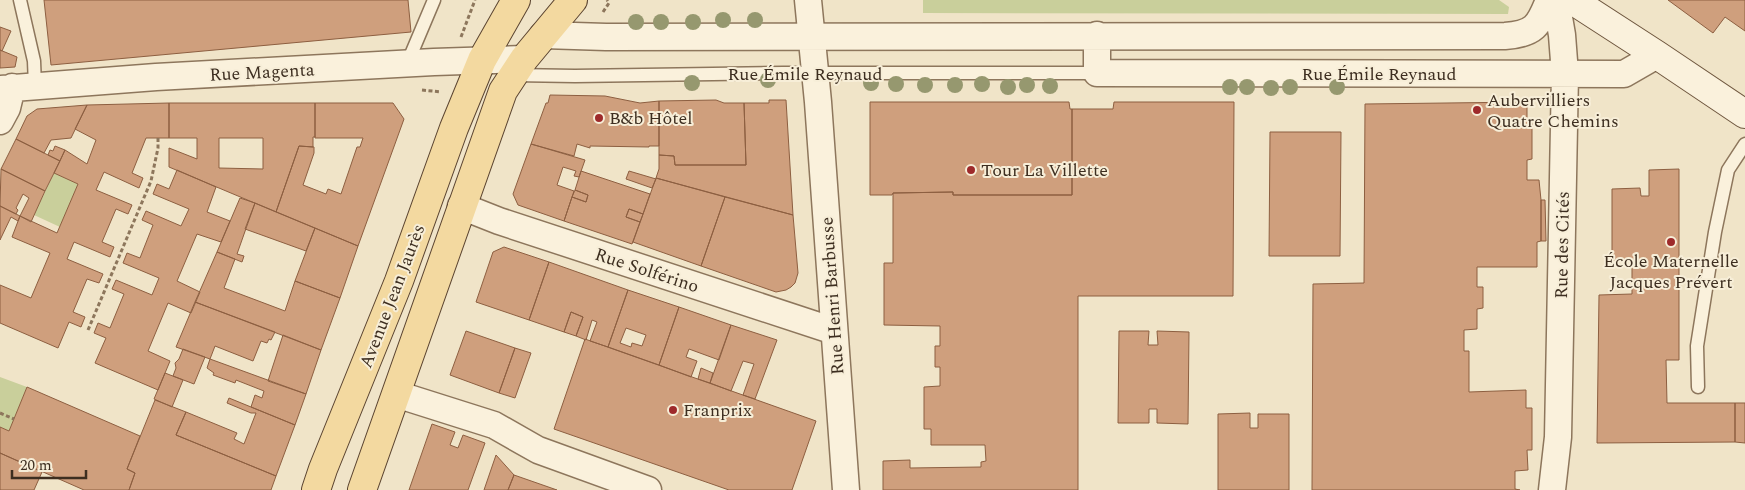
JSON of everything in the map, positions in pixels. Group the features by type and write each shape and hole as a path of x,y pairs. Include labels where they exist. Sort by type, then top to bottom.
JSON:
{"main road":[{"name":"Avenue Jean Jaurès","path":"316,490 399,281 454,128 482,60 516,0"},
{"name":"Avenue Jean Jaurès","path":"362,490 503,90 518,67 573,0"},
{"path":"1572,0 1657,54 1742,112"}],"street":[{"name":"Rue Henri Barbusse","path":"808,0 818,102 846,490"},
{"path":"543,35 598,37 1519,35 1535,27 1540,21 1549,0"},
{"name":"Rue des Cités","path":"1552,490 1558,437 1565,74 1562,34 1556,0"},
{"path":"1096,73 1097,35"},
{"name":"Rue Émile Reynaud","path":"1096,73 1624,74 1657,54"},
{"name":"Rue Magenta","path":"16,87 156,77 482,60 518,67"},
{"path":"0,121 16,87"},
{"name":"Rue Solférino","path":"461,206 499,221 834,331"},
{"path":"396,394 494,425 538,450 648,490"}],"lane":[{"path":"16,87 34,61 20,0"},
{"path":"407,64 434,0"},
{"name":"Rue Émile Reynaud","path":"518,67 559,76 1096,73"},
{"path":"1698,387 1697,346 1715,232 1728,170 1745,144"}],"path":[{"path":"88,330 151,181 158,148 158,138"},
{"path":"0,414 14,419"}],"green space":[{"path":"923,0 1499,0 1509,7 1508,14 923,13"},
{"path":"54,173 78,184 60,227 34,215"},
{"path":"0,377 27,387 9,431 0,427"}],"building":[{"path":"44,0 408,0 411,32 51,65"},
{"path":"1668,0 1745,0 1745,31 1725,17 1713,33"},
{"path":"0,27 11,31 2,51 0,50"},
{"path":"0,50 17,57 15,67 0,68"},
{"path":"550,95 605,96 640,103 659,101 659,146 590,146 590,148 577,144 574,156 531,144"},
{"path":"716,100 724,103 744,103 746,165 675,165 674,156 659,155 659,101"},
{"path":"769,100 786,100 793,215 656,178 659,169 659,155 674,156 675,165 746,165 744,103 769,103"},
{"name":"Tour La Villette","path":"870,102 1069,102 1070,109 1072,109 1072,195 953,195 953,192 870,195"},
{"path":"1114,102 1234,102 1233,296 1078,296 1078,490 883,490 883,461 910,460 910,468 981,467 981,462 986,461 985,445 931,445 931,429 924,429 924,387 940,386 940,367 935,367 935,346 940,346 940,326 884,325 884,263 893,263 893,193 953,192 953,195 1072,195 1072,109 1113,109"},
{"path":"1527,102 1527,119 1532,119 1532,159 1527,160 1527,180 1539,180 1541,200 1541,241 1537,242 1537,267 1477,267 1477,287 1483,287 1483,308 1477,309 1477,329 1464,330 1464,351 1469,351 1469,392 1526,390 1526,408 1532,408 1532,450 1527,450 1528,470 1515,471 1515,489 1520,490 1312,490 1313,284 1364,283 1365,104"},
{"path":"169,103 315,103 315,137 313,137 313,147 299,146 276,212 169,167 169,148 197,159 197,138 169,138","holes":["219,138 263,138 263,169 219,168"]},
{"path":"169,103 169,138 146,138 132,173 143,178 139,188 104,172 96,190 132,205 128,214 116,209 102,242 114,247 110,257 74,242 67,259 103,274 99,283 87,279 73,312 85,317 81,327 69,322 58,348 0,323 0,285 31,298 50,253 12,237 20,216 57,233 78,184 54,173 65,150 87,164 96,140 75,129 87,105"},
{"path":"315,103 393,103 404,119 358,246 276,212 299,146 314,147 314,153 303,185 326,194 328,189 341,194 357,147 360,147 363,138 315,138"},
{"path":"87,105 71,138 51,140 44,153 16,139 27,116 37,109"},
{"path":"1270,132 1341,132 1340,256 1269,256"},
{"path":"16,139 60,161 45,191 1,169"},
{"path":"531,144 585,160 579,177 574,176 576,171 563,167 557,185 574,191 564,221 518,205 513,194"},
{"path":"55,146 65,150 60,161 48,155"},
{"path":"1,169 45,191 31,222 20,216 29,198 23,194 16,208 18,210 16,214 0,206"},
{"path":"1679,169 1679,360 1666,360 1667,403 1735,403 1735,442 1597,443 1599,295 1632,294 1632,259 1612,260 1612,189 1640,188 1641,196 1649,196 1649,170"},
{"path":"177,170 216,187 207,212 230,221 221,242 197,234 177,281 200,292 191,313 168,303 148,351 170,361 158,390 95,363 106,338 94,333 98,323 110,328 124,294 112,289 116,280 152,295 159,278 123,263 127,253 140,258 153,225 142,220 146,211 181,226 189,209 153,194 157,184 169,189"},
{"path":"581,171 650,194 643,214 629,209 626,217 640,222 632,244 564,221 572,197 586,202 588,195 575,190"},
{"path":"629,171 656,179 652,188 626,179"},
{"path":"656,178 725,197 701,266 633,242"},
{"path":"575,190 588,195 586,202 572,197"},
{"path":"725,197 793,215 798,273 795,283 791,287 776,292 701,266"},
{"path":"240,198 255,203 237,254 244,256 242,262 217,252"},
{"path":"1541,200 1545,200 1546,241 1541,241"},
{"path":"255,203 315,228 306,251 245,229"},
{"path":"0,206 20,216 18,221 11,217 0,240"},
{"path":"629,209 643,214 640,222 626,217"},
{"path":"315,228 358,246 340,298 295,281"},
{"path":"504,247 549,262 529,320 476,302 493,252"},
{"path":"217,252 235,259 224,288 285,311 295,281 340,298 321,350 195,302"},
{"path":"549,262 628,290 608,347 590,341 597,322 592,320 586,340 576,336 583,317 571,312 564,332 529,320"},
{"path":"628,290 679,307 659,365 608,347","holes":["626,328 646,335 642,346 632,343 631,347 620,343"]},
{"path":"195,302 275,332 267,343 261,341 253,361 215,346 210,359 176,347"},
{"path":"679,307 731,325 719,360 689,349 686,357 697,361 691,377 659,365"},
{"path":"571,312 583,317 576,336 564,332"},
{"path":"731,325 777,340 755,399 743,395 754,364 743,361 731,391 710,383"},
{"path":"466,331 515,348 499,393 450,375"},
{"path":"1119,331 1149,331 1148,345 1158,345 1157,331 1189,332 1188,424 1157,423 1157,409 1149,409 1149,423 1118,423"},
{"path":"283,335 321,350 306,394 268,381"},
{"name":"Franprix","path":"585,339 816,421 792,490 729,490 554,429"},
{"path":"515,348 531,353 515,398 499,393"},
{"path":"183,349 205,357 194,384 173,376 176,368 175,363"},
{"path":"210,359 306,394 295,425 251,407 255,395 262,398 264,391 236,380 235,383 213,375 214,373 207,368"},
{"path":"701,368 713,373 710,383 698,379"},
{"path":"165,373 183,380 172,407 154,399"},
{"path":"27,387 140,436 127,469 135,473 129,490 84,490 0,453 0,427 9,431"},
{"path":"229,398 295,425 276,476 176,435 186,412 237,433 234,439 244,444 256,413 251,413 227,403"},
{"path":"155,400 186,412 176,435 276,476 271,490 129,490 135,473 127,469"},
{"path":"1735,403 1745,403 1745,443 1735,442"},
{"path":"1250,413 1250,428 1258,428 1258,414 1289,414 1289,490 1218,490 1218,414"},
{"path":"432,424 455,432 450,445 458,448 463,435 485,443 468,490 409,490"},
{"path":"0,453 42,472 34,490 0,490"},
{"path":"496,455 514,475 508,490 484,490"},
{"path":"514,475 557,490 508,490"}],"place":[{"name":"Aubervilliers Quatre Chemins","path":"1477,110"},
{"name":"B&b Hôtel","path":"599,118"},
{"name":"Tour La Villette","path":"971,170"},
{"name":"École Maternelle Jacques Prévert","path":"1671,242"},
{"name":"Franprix","path":"673,410"}]}
